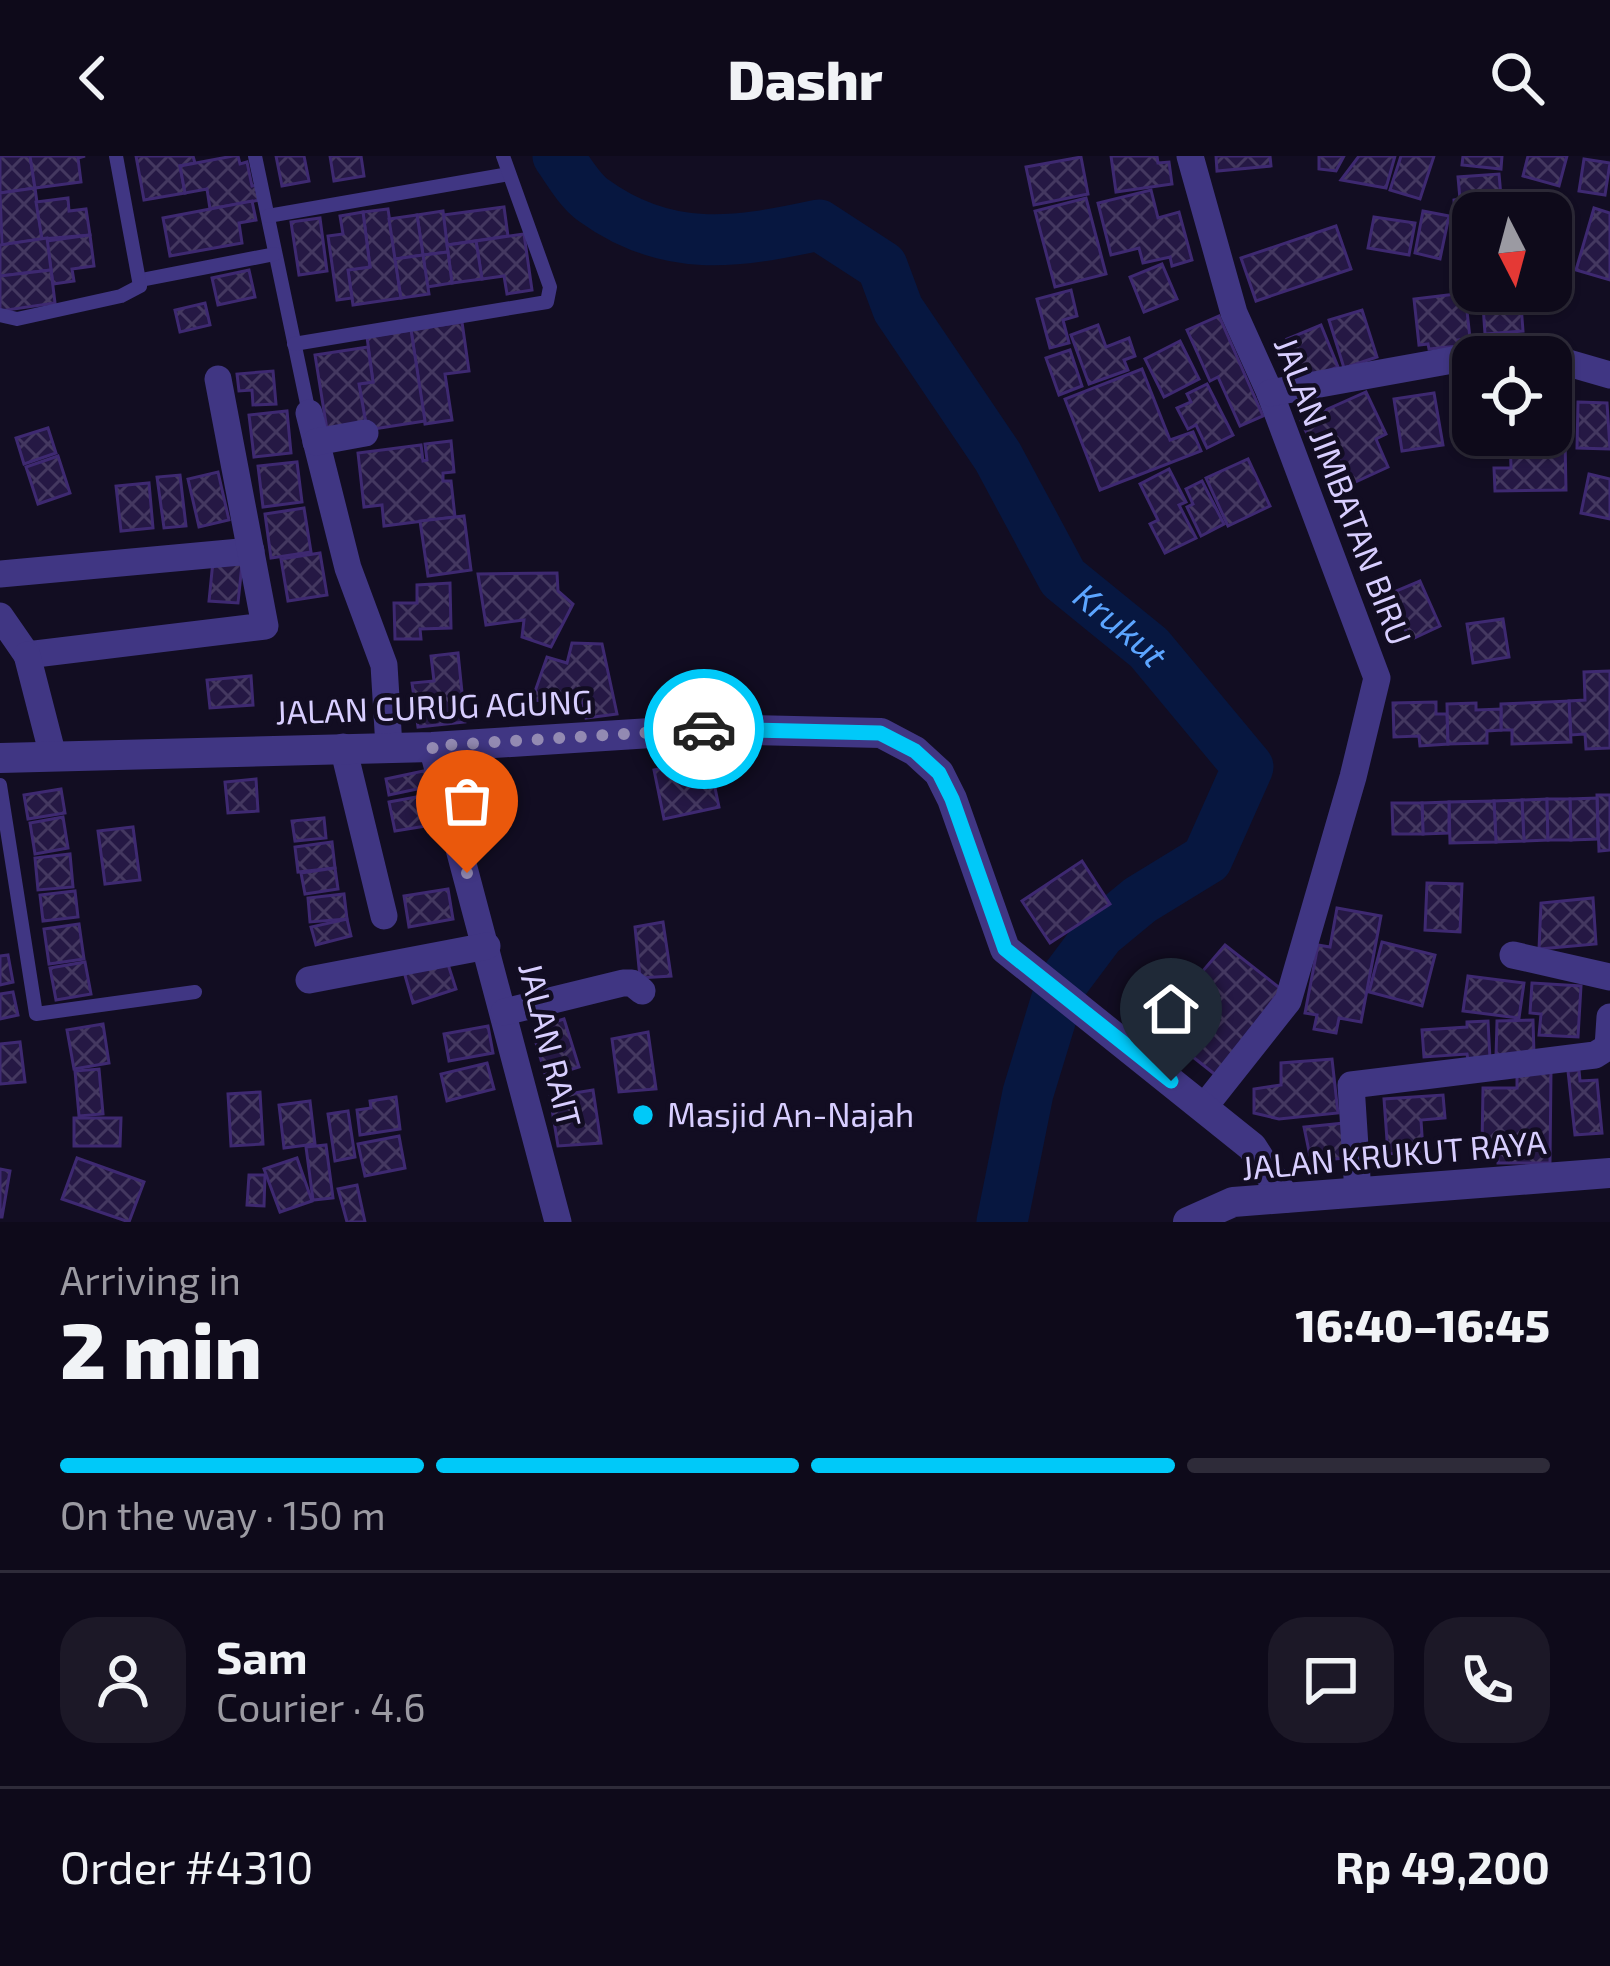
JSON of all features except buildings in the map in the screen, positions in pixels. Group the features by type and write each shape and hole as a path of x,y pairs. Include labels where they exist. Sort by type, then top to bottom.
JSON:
{"street":[{"name":"JALAN JIMBATAN BIRU","path":"1190,156 1234,313 1270,393 1377,678 1288,1001 1204,1107"},
{"path":"1270,393 1452,359"},
{"path":"1572,364 1610,375"},
{"path":"27,655 265,626 218,379"},
{"path":"309,413 348,568 384,665 389,747"},
{"path":"316,442 365,433"},
{"path":"0,574 251,551"},
{"path":"0,616 27,655 53,756"},
{"name":"JALAN CURUG AGUNG","path":"0,758 432,746 715,729 880,733 915,751 939,773 1005,949 1252,1147 1286,1198"},
{"name":"JALAN RAIT","path":"432,746 558,1222"},
{"path":"343,747 384,916"},
{"path":"309,980 488,946"},
{"path":"1513,955 1610,977"},
{"path":"504,1012 622,983 632,983 642,991"},
{"path":"1358,1193 1351,1085 1595,1055 1608,1047 1610,1017"},
{"name":"JALAN KRUKUT RAYA","path":"1188,1222 1233,1202 1610,1173"}],"lane":[{"path":"0,316 17,319 135,292 141,280 116,156"},
{"path":"255,156 309,413"},
{"path":"294,344 547,302 550,287 502,156"},
{"path":"268,216 509,173"},
{"path":"141,280 275,254"},
{"path":"0,785 36,1015 195,992"}],"waterway":[{"name":"Krukut","path":"558,156 593,200 648,229 703,240 819,225 882,266 898,309 998,457 1063,578 1149,648 1248,767 1207,859 1140,900 1100,933 1061,985 1028,1093 1002,1222"}],"way so far":[{"path":"467,873 432,746 704,729"}],"place":[{"name":"Masjid An-Najah","path":"643,1115"}],"route":[{"path":"704,729 880,733 915,751 939,773 952,799 1005,949 1171,1081"}]}
